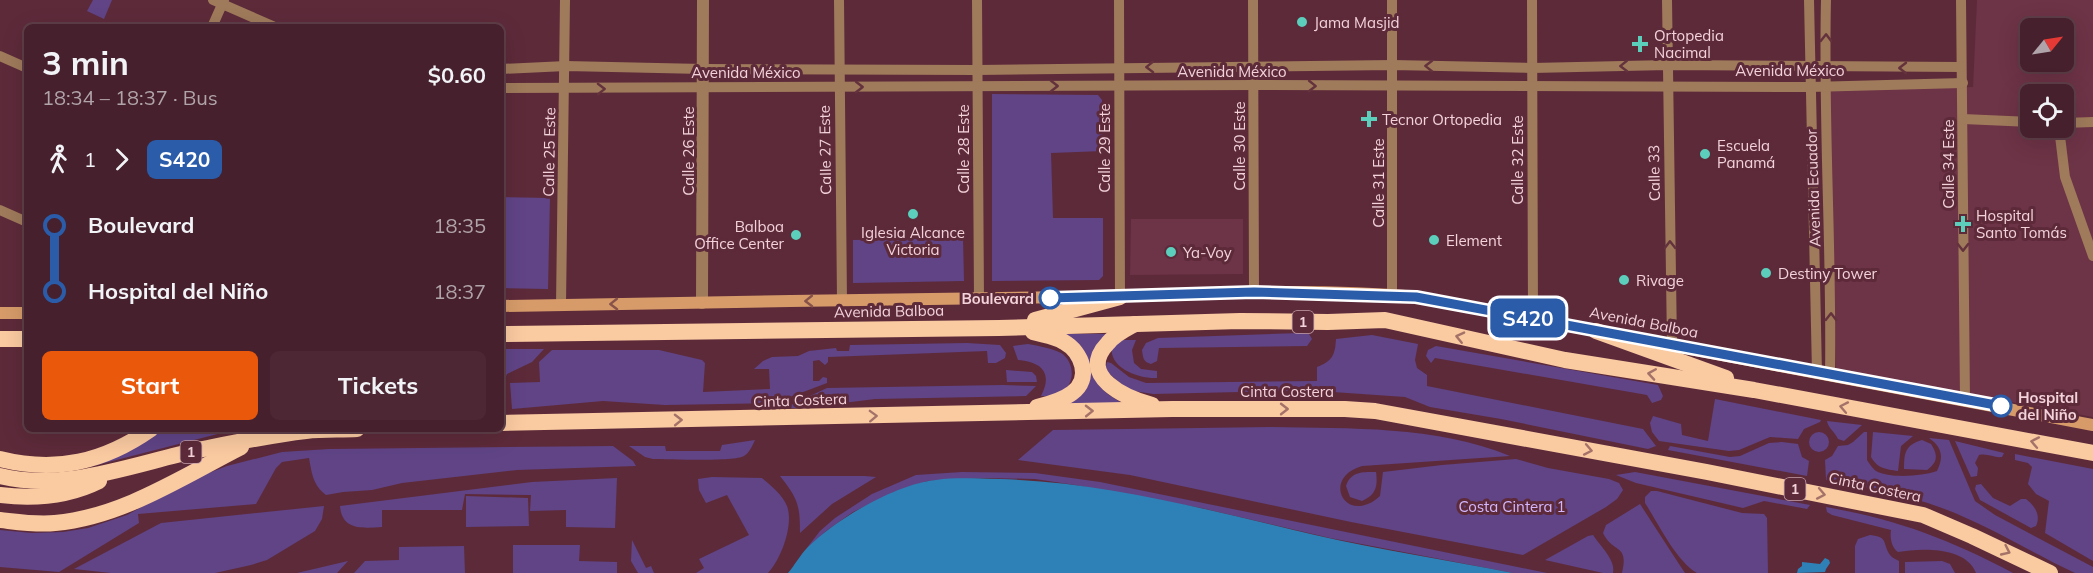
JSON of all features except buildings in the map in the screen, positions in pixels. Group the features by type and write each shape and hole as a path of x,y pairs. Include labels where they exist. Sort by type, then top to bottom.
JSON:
{"highway":[{"path":"1011,327 1120,297"},
{"name":"Avenida Balboa","path":"504,334 1385,320 1565,360 1754,390 2093,453"},
{"path":"1136,323 1116,335 1102,349 1099,363 1102,378 1117,392 1144,403 1172,409"},
{"path":"1011,327 1055,337 1065,342 1076,351 1083,367 1078,388 1071,394 1022,412"},
{"path":"1596,331 1754,390"},
{"path":"0,339 24,339"},
{"name":"Cinta Costera","path":"504,423 1172,409 1345,408 1375,411 1554,443 1923,515 2050,573"},
{"path":"504,418 531,422"},
{"path":"0,459 20,464 54,466 84,462 114,450 146,432"},
{"name":"1","path":"0,476 39,481 62,480 197,450 300,432"},
{"path":"0,520 55,524 116,509 140,500 256,439"},
{"path":"0,495 32,497 72,491 88,486 127,467"}],"main road":[{"name":"Avenida Balboa","path":"504,306 1120,297 1254,292 1392,295 1416,297 2093,425"},
{"path":"0,313 24,313"}],"street":[{"name":"Calle 26 Este","path":"702,303 703,0"},
{"name":"Calle 27 Este","path":"839,0 842,300"},
{"name":"Calle 28 Este","path":"976,0 979,299"},
{"name":"Calle 29 Este","path":"1119,0 1120,297"},
{"name":"Calle 30 Este","path":"1253,0 1254,292"},
{"name":"Calle 31 Este","path":"1392,0 1392,295"},
{"name":"Calle 32 Este","path":"1532,0 1533,319"},
{"name":"Calle 33","path":"1667,0 1672,345"},
{"name":"Avenida Ecuador","path":"1809,0 1817,373"},
{"name":"Avenida Ecuador","path":"1826,0 1825,86 1831,309 1830,375"},
{"name":"Calle 34 Este","path":"1961,0 1965,400"},
{"path":"213,24 220,1 269,24"},
{"name":"Calle 25 Este","path":"561,305 566,66 562,2"},
{"path":"0,56 24,67"},
{"name":"Avenida México","path":"504,69 566,66 977,70 1393,65 1532,68 1668,65 1961,68"},
{"name":"Avenida México","path":"504,88 1254,85 1810,87 1963,83"},
{"path":"1962,119 2020,122"},
{"path":"2074,123 2093,122"},
{"path":"2060,138 2065,177 2093,256"},
{"path":"0,210 24,221"}],"shaded area":[{"name":"Hospital Santo Tomás","path":"1977,0 2093,0 2093,417 1836,370 1828,89 1973,87"},
{"path":"1131,219 1243,219 1243,274 1130,275"}],"green space":[{"path":"93,0 112,0 104,19 87,11"},
{"path":"992,94 1098,95 1102,100 1103,151 1051,153 1053,218 1103,218 1103,276 1099,280 992,281"},
{"path":"504,197 550,198 548,289 504,288"},
{"path":"963,238 964,281 853,283 853,240"},
{"path":"1057,334 1109,334 1094,377 1102,389 1122,403 1070,404 1084,384"},
{"path":"1309,334 1312,339 1307,346 1159,348 1157,361 1151,364 1145,361 1142,350 1146,343 1158,338"},
{"path":"1372,335 1418,344 1415,360 1417,368 1427,375 1427,386 1643,429 1656,446 1648,449 1430,407 1405,397 1285,391 1153,394 1128,390 1105,370 1107,362 1111,363 1129,377 1146,383 1317,381 1317,367 1332,357 1336,339"},
{"path":"1123,340 1136,340 1132,350 1134,363 1141,369 1157,371 1157,378 1142,377 1120,366 1112,354 1112,346"},
{"path":"967,343 1000,345 1006,353 1005,358 996,363 988,363 987,351 828,357 825,365 819,360 813,361 813,381 819,381 823,377 827,378 827,383 774,403 665,405 603,401 512,409 510,383 540,382 539,362 552,350 659,350 702,360 705,363 703,392 770,389 769,369 754,369 772,357 798,356 809,351 836,348 837,351 849,351 850,345"},
{"path":"1028,344 1045,347 1066,357 1071,368 1071,379 1069,385 1060,393 1041,396 1046,381 1043,370 1033,363 1018,360 1013,346"},
{"path":"1436,346 1658,385 1663,396 1661,400 1652,403 1647,395 1435,358 1431,363 1426,356 1428,350"},
{"path":"504,349 544,349 532,362 507,374 504,381"},
{"path":"1006,370 1032,372 1037,382 1007,382"},
{"path":"1036,386 1026,396 875,399 803,408 784,408 827,388"},
{"path":"1715,399 1821,420 1804,429 1798,439 1770,437 1739,450 1729,451 1659,441 1652,432 1650,423 1653,416 1681,424 1682,435 1708,441"},
{"path":"1827,421 1862,425 1844,441 1838,439"},
{"name":"Costa Cintera 1","path":"1271,427 1362,429 1422,434 1481,446 1510,456 1362,466 1349,472 1342,480 1340,489 1342,497 1348,503 1357,506 1368,504 1380,496 1383,472 1516,459 1548,468 1609,479 1619,483 1623,490 1617,499 1606,507 1523,555 1351,522 1130,475 1018,460 1053,430"},
{"path":"153,432 225,432 89,467"},
{"path":"1819,432 1826,435 1829,442 1826,449 1819,452 1812,449 1809,442 1812,435"},
{"path":"1867,432 1867,460 1872,467 1882,474 1898,476 1937,471 1941,457 1937,445 1929,438 1949,440 1975,501 1995,515 2093,567 2093,573 2075,573 1976,522 1928,503 1870,488 1826,480 1825,460 1832,456 1838,446 1848,445"},
{"path":"1873,432 1913,436 1901,446 1898,471 1879,466 1871,457"},
{"path":"755,440 744,456 728,459 653,459 645,457 629,446 665,446 666,451 720,451 722,445"},
{"path":"1922,440 1931,444 1933,448 1936,458 1933,464 1927,470 1904,469 1907,450 1912,444"},
{"path":"1955,441 2004,453 2002,457 1979,455 1975,463 1978,468 1977,476 1971,477"},
{"path":"1769,443 1798,444 1802,457 1809,461 1807,476 1668,450 1670,446 1730,457 1740,456"},
{"path":"613,446 633,461 636,466 517,470 402,483 372,490 326,495 316,483 309,458 282,462 276,468 256,504 138,514 139,523 59,572 0,567 0,530 32,533 88,528 127,515 193,479 227,466 282,452 329,449"},
{"path":"2015,454 2093,469 2093,561 2045,533 2049,501 2036,494 2028,484 2032,467 2028,463 2015,460"},
{"path":"962,472 1035,473 1100,482 1547,573 1513,573 1330,538 1201,508 1035,479 987,478 927,481 895,492 853,512 806,549 820,531 835,518 872,494 916,475"},
{"path":"1376,472 1376,486 1370,496 1362,501 1350,497 1346,486 1351,477 1358,473"},
{"path":"1635,472 1810,505 1807,509 1764,501 1743,508 1636,483 1616,475"},
{"path":"780,476 876,477 832,504 800,533 797,503"},
{"path":"617,478 615,528 566,527 566,510 530,511 531,495 465,494 462,510 382,510 382,527 361,527 349,524 340,506 532,482"},
{"path":"762,478 785,502 789,523 785,541 782,551 768,573 696,573 704,568 699,559 749,535 727,495 706,503 699,490 698,479"},
{"path":"1981,484 1993,498 2010,506 2021,499 2026,499 2036,511 2038,518 2036,526 2031,528 1980,500 1975,489 1976,485"},
{"path":"1651,491 1742,513 1764,514 1767,518 1768,573 1697,573 1675,551 1645,503 1645,497"},
{"path":"466,496 528,498 529,526 466,527"},
{"path":"1640,504 1685,573 1622,573 1624,564 1622,553 1607,540 1603,533 1606,525"},
{"path":"324,506 322,519 315,531 267,560 251,565 215,573 111,573 74,569 161,523"},
{"path":"1826,507 1900,524 1967,550 2013,573 1976,573 1971,564 1953,553 1930,550 1898,552 1891,542 1891,530 1832,515 1827,512"},
{"path":"1593,535 1610,558 1613,573 1603,573 1545,560 1588,536"},
{"path":"1870,535 1883,539 1890,555 1899,561 1899,573 1855,573 1855,546 1858,539"},
{"path":"632,540 646,568 651,566 654,573 638,573 631,561"},
{"path":"513,545 580,545 579,561 617,562 617,573 513,573"},
{"path":"464,546 465,573 354,573 365,561 399,560 399,547"},
{"path":"348,561 337,573 297,573"},
{"path":"1942,561 1950,564 1955,573 1905,573 1905,562"}],"water":[{"path":"1000,479 1080,486 1159,499 1340,540 1513,573 788,573 805,550 834,525 867,505 903,488 936,480"},
{"path":"1825,558 1830,563 1825,572 1797,573 1802,562 1820,564"}],"bus line":[{"name":"S420","path":"1050,298 1254,292 1416,297 2001,406"}],"place":[{"name":"Jama Masjid","path":"1302,22"},
{"name":"Ortopedia Nacimal","path":"1640,44"},
{"name":"Tecnor Ortopedia","path":"1369,119"},
{"name":"Escuela Panamá","path":"1705,154"},
{"name":"Iglesia Alcance Victoria","path":"913,214"},
{"name":"Hospital Santo Tomás","path":"1963,224"},
{"name":"Balboa Office Center","path":"796,235"},
{"name":"Element","path":"1434,240"},
{"name":"Ya-Voy","path":"1171,252"},
{"name":"Destiny Tower","path":"1766,273"},
{"name":"Rivage","path":"1624,280"},
{"name":"Boulevard","path":"1050,298"},
{"name":"Hospital del Niño","path":"2001,406"}]}
